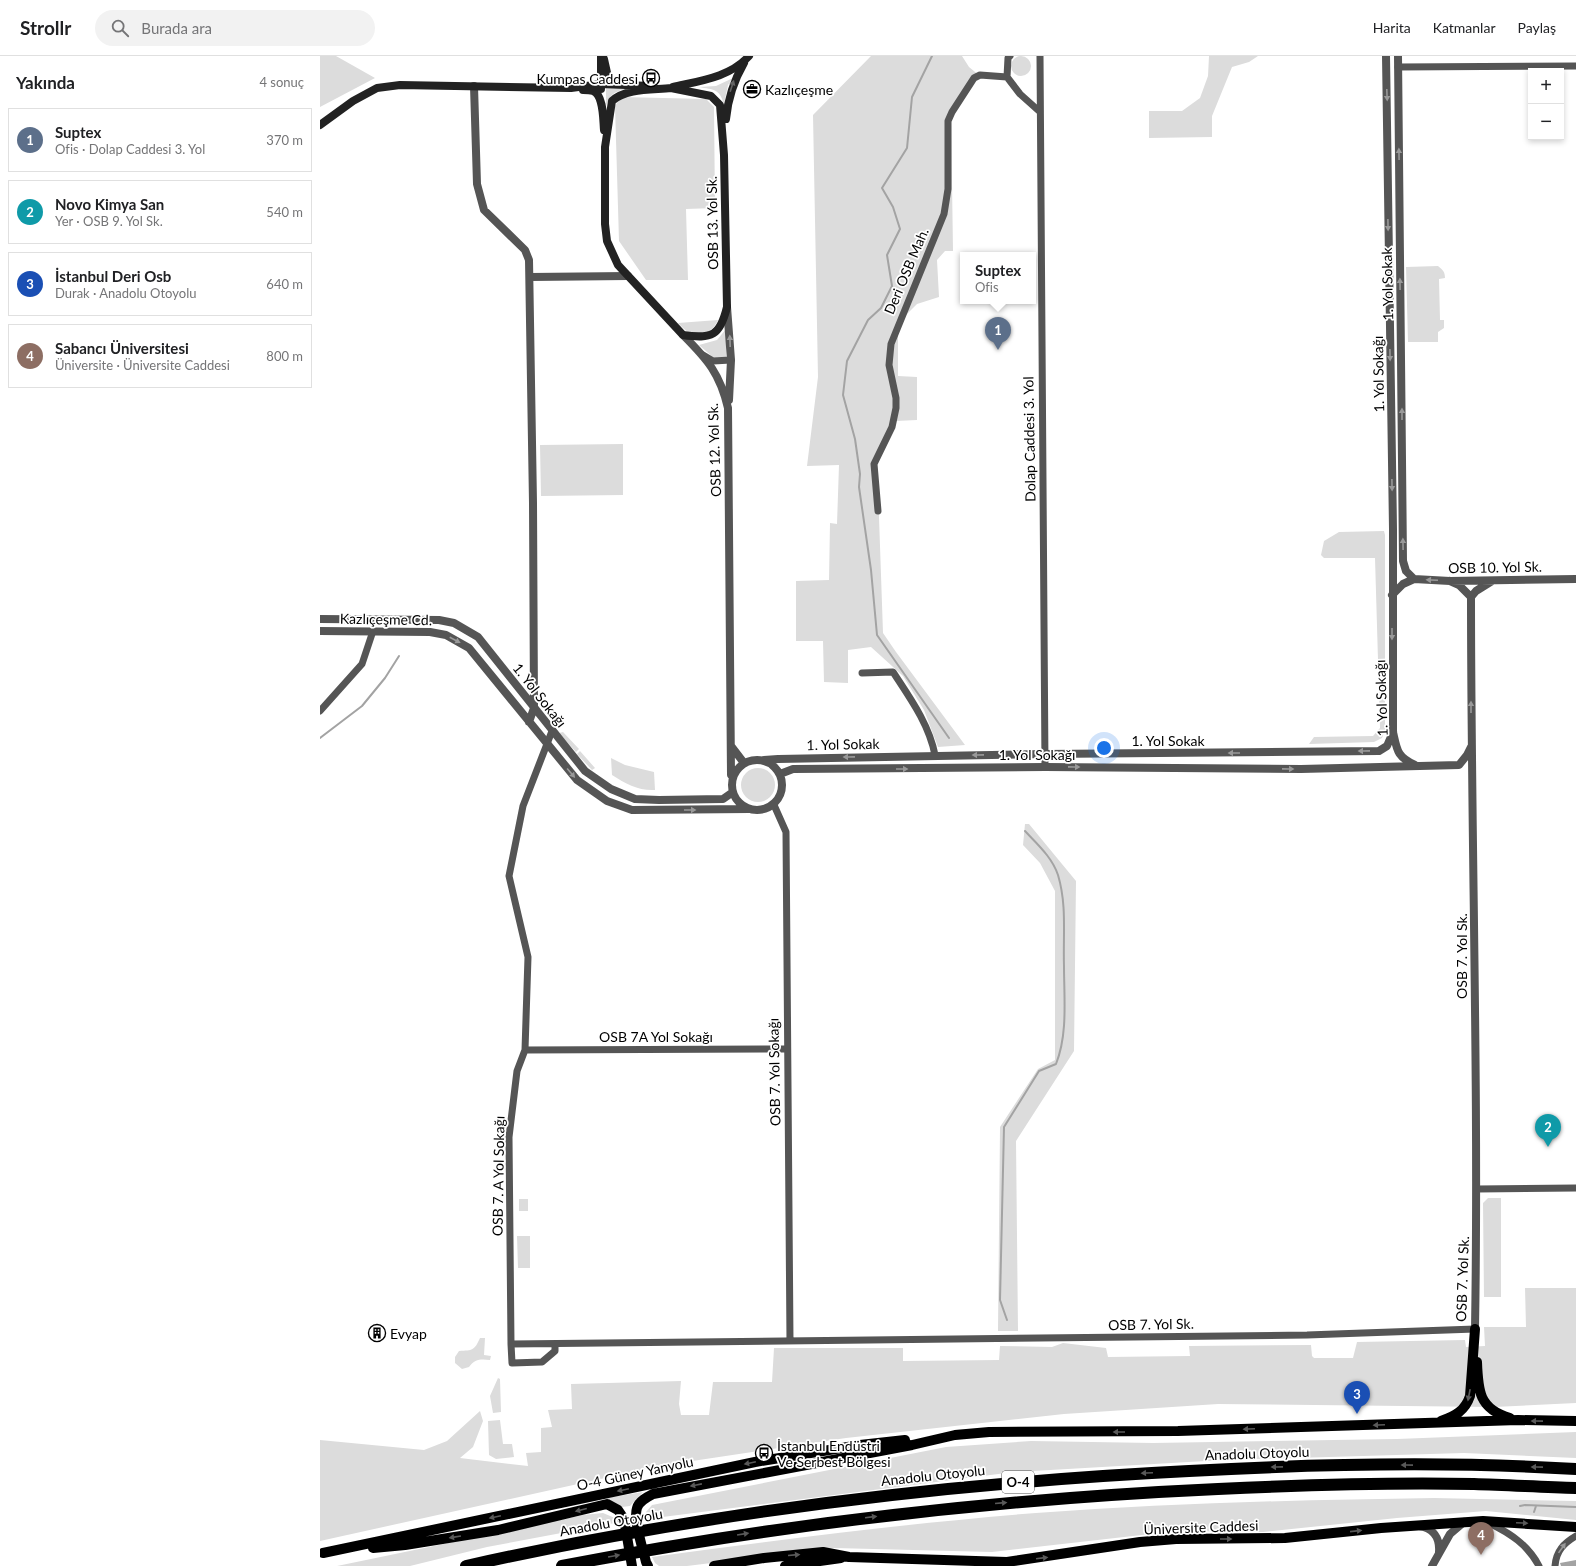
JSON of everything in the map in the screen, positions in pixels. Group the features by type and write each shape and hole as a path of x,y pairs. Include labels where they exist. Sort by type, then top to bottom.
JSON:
{"highway":[{"name":"Anadolu Otoyolu","path":"466,1566 585,1541 698,1522 855,1499 995,1484 1129,1474 1274,1467 1398,1465 1576,1469"},
{"name":"O-4","path":"562,1566 756,1532 917,1511 1038,1500 1144,1492 1285,1486 1473,1484 1576,1488"}],"main road":[{"path":"602,56 600,101 605,147"},
{"path":"602,56 608,77 621,85"},
{"path":"605,147 610,107 612,101 616,97 630,93 671,88 711,78 726,72 747,59"},
{"path":"724,138 728,96 734,80 747,59"},
{"path":"570,88 601,84 671,88 705,94 716,99 722,113 724,138"},
{"path":"320,125 353,101 378,88 400,85 570,88 593,91 598,94 600,101"},
{"name":"OSB 13. Yol Sk.","path":"683,335 698,337 715,334 723,323 727,307 724,138"},
{"name":"OSB 12. Yol Sk.","path":"605,147 604,210 607,241 614,260 683,335"},
{"path":"1475,1329 1478,1381 1482,1397 1492,1410 1500,1415 1518,1420"},
{"path":"1432,1424 1458,1413 1470,1396 1475,1329"},
{"path":"648,1566 637,1520 637,1508 642,1501 653,1494 912,1445 955,1435 989,1432 1178,1431 1432,1424 1518,1420 1576,1421"},
{"name":"O-4 Güney Yanyolu","path":"321,1553 755,1462 860,1445 955,1435"},
{"path":"321,1553 405,1545 498,1530 607,1504 618,1510 624,1519 632,1566"},
{"name":"Üniversite Caddesi","path":"849,1557 1008,1562 1162,1540 1285,1538 1483,1521 1576,1527"},
{"path":"714,1566 764,1558 823,1552 849,1557"},
{"path":"785,1566 849,1557"}],"street":[{"path":"1010,56 1008,58 1007,77 1020,94 1039,111"},
{"name":"Dolap Caddesi 3. Yol","path":"1040,56 1039,111 1045,767"},
{"name":"1. Yol Sokağı","path":"1386,56 1393,528 1393,732 1397,751 1405,760 1415,765"},
{"name":"1. Yol Sokak","path":"1398,56 1403,561 1406,571 1414,579"},
{"path":"1386,68 1576,66"},
{"path":"590,86 599,80 601,72"},
{"name":"Deri OSB Mah.","path":"878,511 874,464 892,426 896,408 896,398 889,365 891,344 944,214 948,189 948,121 952,112 974,78 980,75 1007,77"},
{"path":"474,86 477,184 484,210 525,250 529,260 534,708 530,722"},
{"path":"530,277 628,276"},
{"path":"727,307 731,360 728,408"},
{"name":"OSB 12. Yol Sk.","path":"683,335 703,355 723,386 728,408 731,775 733,777"},
{"path":"703,355 713,361 731,360"},
{"path":"1393,528 1403,528"},
{"path":"1392,595 1403,584 1414,579"},
{"name":"OSB 10. Yol Sk.","path":"1414,579 1450,581 1576,579"},
{"path":"1450,581 1459,585 1471,597 1482,586 1493,580"},
{"name":"OSB 7. Yol Sk.","path":"790,1341 1307,1335 1475,1329 1477,1190 1471,746 1471,597"},
{"name":"1. Yol Sokağı","path":"320,619 439,620 454,623 478,637 585,771 611,789 635,799 723,799 733,792"},
{"name":"Kazlıçeşme Cd.","path":"320,631 430,632 446,635 469,648 546,743"},
{"path":"320,711 362,664 373,631"},
{"path":"862,673 893,672 919,711 935,755"},
{"name":"OSB 7. A Yol Sokağı","path":"552,731 546,743 523,806 509,876 528,958 526,1050 517,1071 509,1137 512,1363 542,1362 555,1350 555,1344"},
{"name":"1. Yol Sokak","path":"764,760 935,755 1379,751 1387,746 1393,732"},
{"path":"546,743 578,780 607,801 632,810 766,809 774,805 782,790 783,782 776,768 764,760 744,763 733,777 733,792 736,799 749,809"},
{"path":"731,746 744,763"},
{"path":"1459,765 1467,755 1471,746"},
{"path":"1415,765 1459,765 1472,778"},
{"name":"1. Yol Sokağı","path":"780,774 793,769 1045,767 1301,770 1415,765"},
{"name":"OSB 7. Yol Sokağı","path":"774,805 786,832 790,1341"},
{"name":"OSB 7A Yol Sokağı","path":"526,1050 787,1049"},
{"path":"1477,1190 1576,1188"},
{"path":"512,1344 790,1341"},
{"path":"1483,1521 1507,1532 1526,1546 1539,1566"},
{"path":"1432,1566 1450,1534 1464,1522"},
{"path":"1413,1526 1424,1527 1432,1530 1440,1545 1438,1554"},
{"path":"1555,1566 1561,1547 1576,1536"}],"shaded area":[{"path":"320,56 336,56 375,78 320,107"},
{"path":"871,56 962,56 969,67 980,76 972,80 951,115 953,251 945,251 937,260 939,297 917,304 898,323 898,376 917,377 917,420 896,421 877,459 883,633 965,745 938,747 924,710 903,676 871,647 848,650 848,683 824,682 823,641 796,641 796,581 829,580 830,523 837,524 839,465 807,466 818,377 813,115"},
{"path":"1021,56 1028,59 1031,66 1028,73 1021,76 1014,73 1011,66 1014,59"},
{"path":"1209,56 1258,56 1249,62 1232,67 1212,116 1212,137 1149,138 1149,111 1182,111 1200,98 1208,76"},
{"path":"733,78 728,85 724,104 718,92 712,89 699,87 716,86"},
{"path":"606,88 633,88 613,94 606,106"},
{"path":"621,97 706,99 714,107 715,208 686,209 688,280 646,280 619,241 615,106"},
{"path":"1438,266 1443,271 1445,276 1445,278 1439,279 1440,320 1444,320 1444,328 1438,332 1438,342 1408,342 1406,267"},
{"path":"718,320 713,328 706,333 701,334 693,334 688,332 678,323"},
{"path":"726,329 726,357 715,359 699,345 717,340"},
{"path":"623,444 623,495 541,496 540,445"},
{"path":"1384,531 1385,730 1382,738 1374,742 1309,744 1314,737 1373,736 1380,728 1375,558 1324,558 1321,555 1324,541 1339,532"},
{"path":"563,732 579,749 576,752 559,733"},
{"path":"580,751 595,768 592,770 577,754"},
{"path":"611,758 625,765 654,772 655,790 633,786 612,775"},
{"path":"755,768 761,768 770,773 774,779 774,791 770,797 761,802 755,802 746,797 741,788 741,782 746,773"},
{"path":"1025,824 1029,824 1076,881 1074,1051 1016,1141 1018,1331 998,1331 1000,1127 1038,1069 1055,1060 1055,891 1040,863 1023,845"},
{"path":"1488,1198 1501,1198 1501,1297 1484,1297 1483,1203"},
{"path":"519,1199 528,1199 528,1211 519,1211"},
{"path":"517,1236 530,1236 530,1268 518,1268"},
{"path":"1525,1288 1576,1288 1576,1403 1494,1407 1218,1404 1064,1414 846,1438 659,1466 320,1541 320,1440 424,1450 447,1441 480,1411 483,1421 473,1447 460,1458 528,1466 526,1453 541,1452 541,1428 552,1427 548,1410 572,1409 571,1384 681,1381 679,1404 681,1415 709,1415 713,1382 772,1382 774,1348 903,1348 903,1361 999,1360 1000,1346 1052,1347 1063,1343 1106,1348 1108,1357 1190,1356 1189,1346 1311,1345 1312,1356 1314,1358 1353,1358 1357,1342 1465,1340 1466,1347 1485,1346 1484,1327 1526,1327"},
{"path":"480,1338 485,1338 484,1355 491,1356 490,1360 478,1360 473,1362 469,1367 462,1369 455,1363 455,1357 459,1351 474,1348"},
{"path":"498,1378 500,1379 501,1412 493,1413 490,1396"},
{"path":"500,1420 503,1444 512,1444 514,1457 496,1459 489,1455 488,1421"},
{"path":"1576,1432 1576,1458 1464,1453 1223,1460 1014,1472 647,1519 646,1512 652,1505 946,1447 1031,1441 1153,1443 1397,1439"},
{"path":"643,1492 630,1506 622,1507 606,1498"},
{"path":"1434,1498 1576,1501 1576,1520 1486,1511 1397,1518 1263,1532 1177,1531 992,1552 834,1548 687,1566 659,1566 655,1563 652,1557 892,1527 1036,1513 1235,1502"},
{"path":"603,1513 620,1522 487,1547 410,1566 337,1566 583,1515"},
{"path":"1576,1560 1576,1566 1561,1566 1560,1563"}],"waterway":[{"path":"932,56 912,97 907,148 882,188 893,207 900,229 887,255 892,286 881,308 868,320 847,361 843,395 855,439 860,474 859,487 871,570 877,635 949,738"},
{"path":"320,738 362,706 385,678 399,656"},
{"path":"1007,1320 1000,1300 1004,1127 1039,1071 1056,1064 1060,1052 1064,1028 1064,920 1061,886 1052,862 1025,831"},
{"path":"1520,1506 1576,1507"},
{"path":"1534,1512 1536,1506"}],"place":[{"name":"Kumpas Caddesi","path":"651,78"},
{"name":"Kazlıçeşme","path":"752,89"},
{"name":"Suptex","path":"998,350"},
{"name":"Novo Kimya San","path":"1548,1147"},
{"name":"Evyap","path":"377,1333"},
{"name":"İstanbul Deri Osb","path":"1357,1414"},
{"name":"İstanbul Endüstri Ve Serbest Bölgesi","path":"764,1453"},
{"name":"Sabancı Üniversitesi","path":"1481,1555"}]}
